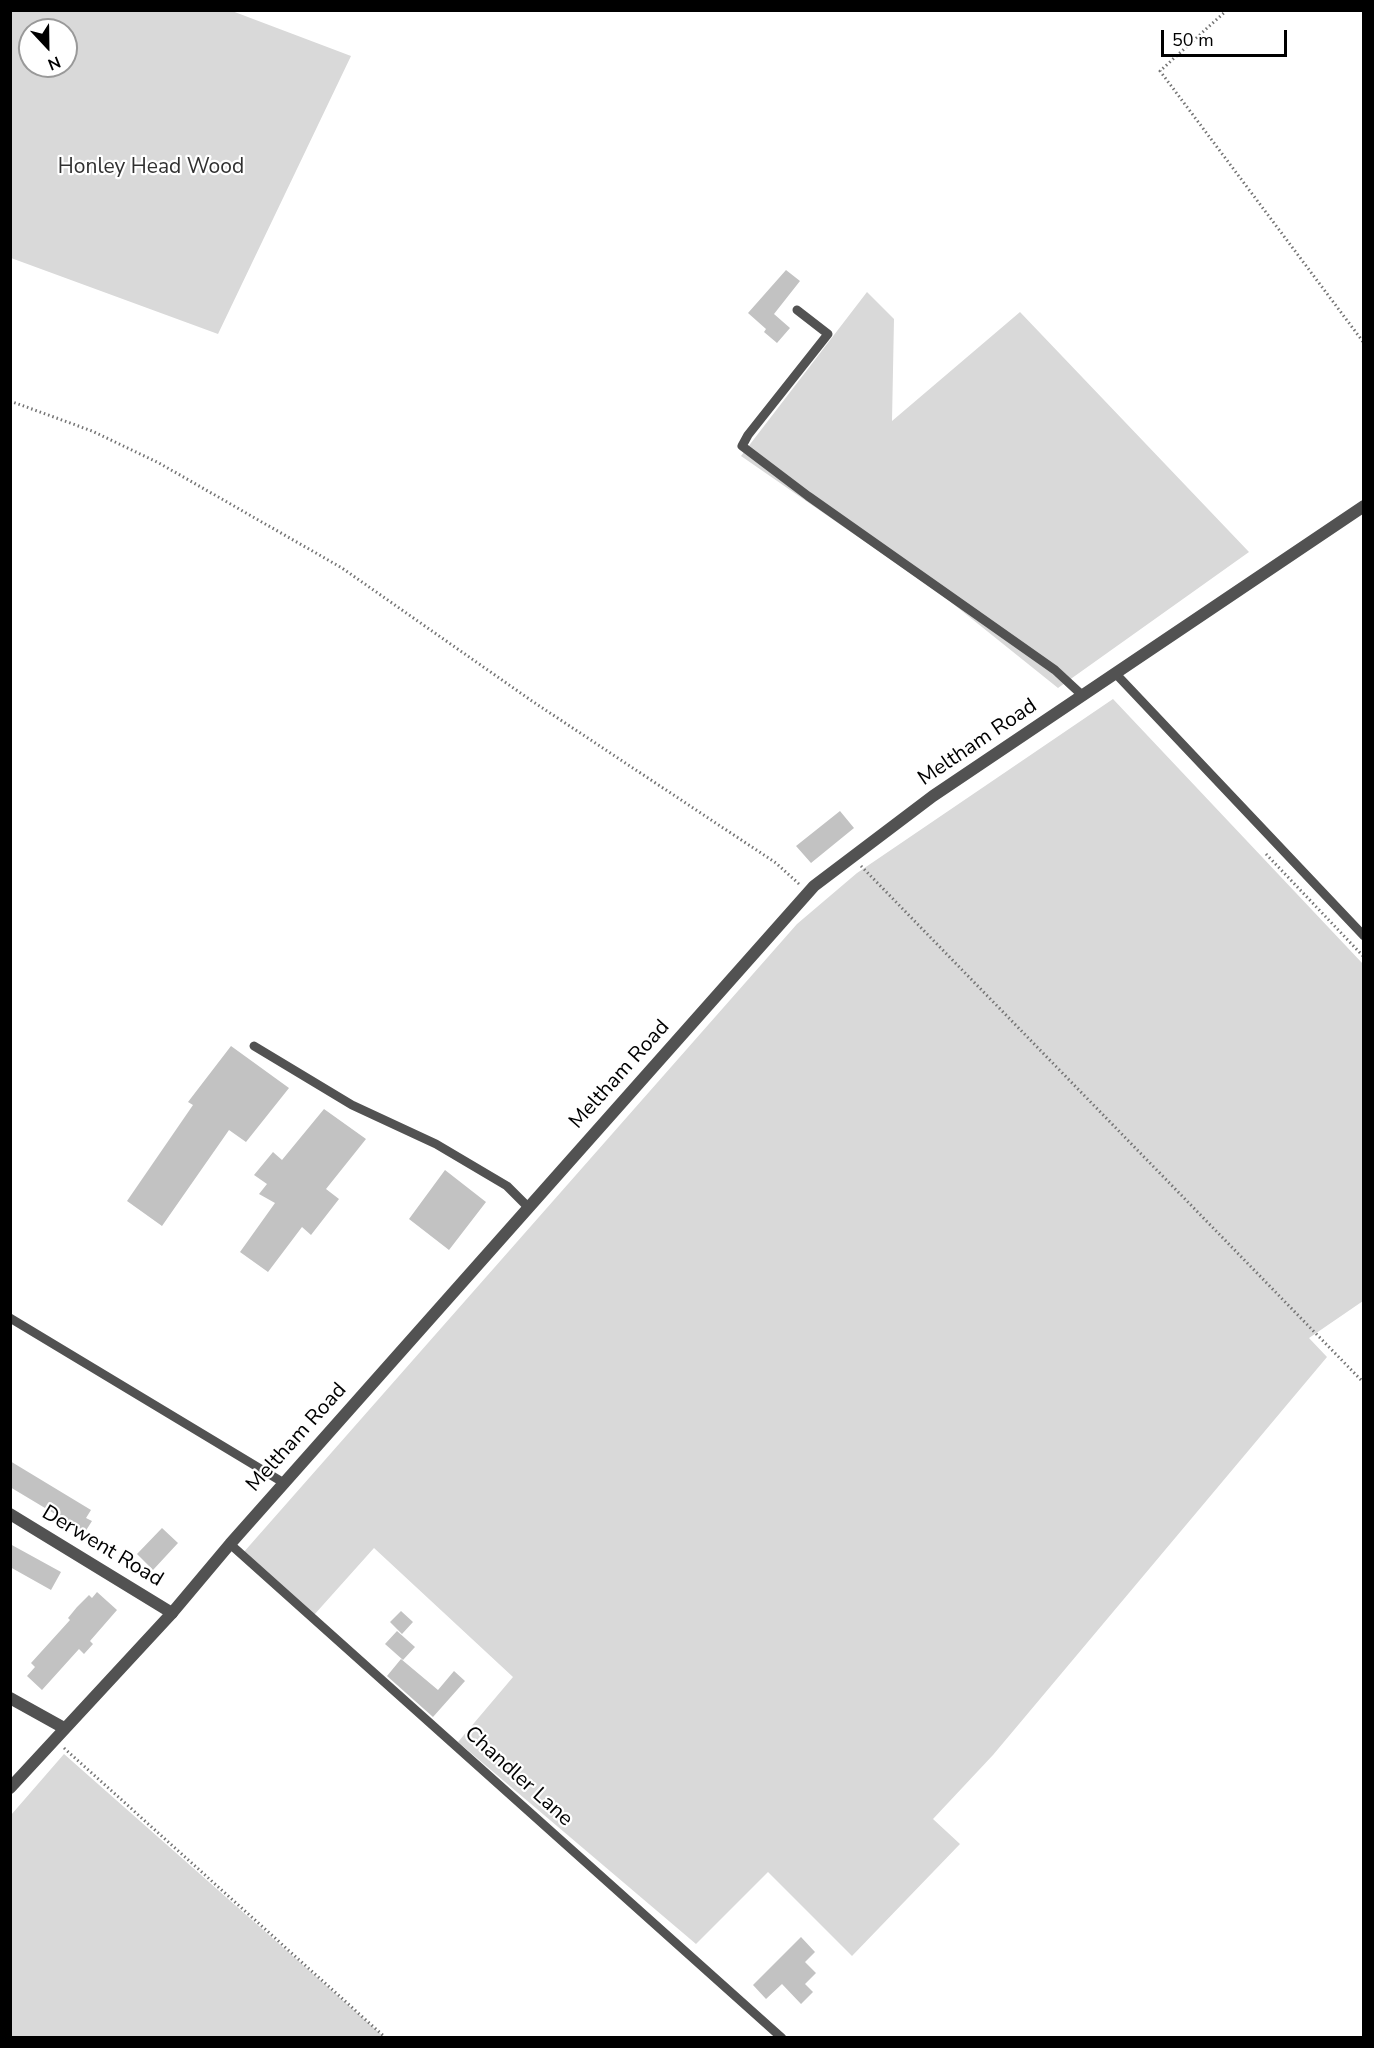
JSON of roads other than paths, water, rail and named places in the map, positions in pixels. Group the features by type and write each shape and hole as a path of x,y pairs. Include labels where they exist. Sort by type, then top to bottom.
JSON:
{"street":[{"name":"Meltham Road","path":"10,1788 172,1613 230,1544 808,892 851,856 933,796 1364,506"},
{"name":"Derwent Road","path":"10,1514 172,1613"},
{"path":"10,1698 64,1728"}],"lane":[{"path":"797,310 828,334 748,435 742,446 808,496 1055,670 1082,696"},
{"path":"1116,674 1364,936"},
{"path":"254,1046 352,1105 446,1150 507,1186 528,1207"},
{"path":"10,1318 284,1483"},
{"name":"Chandler Lane","path":"230,1544 782,2037"}],"park label":[{"name":"Honley Head Wood","path":"151,168"}]}
